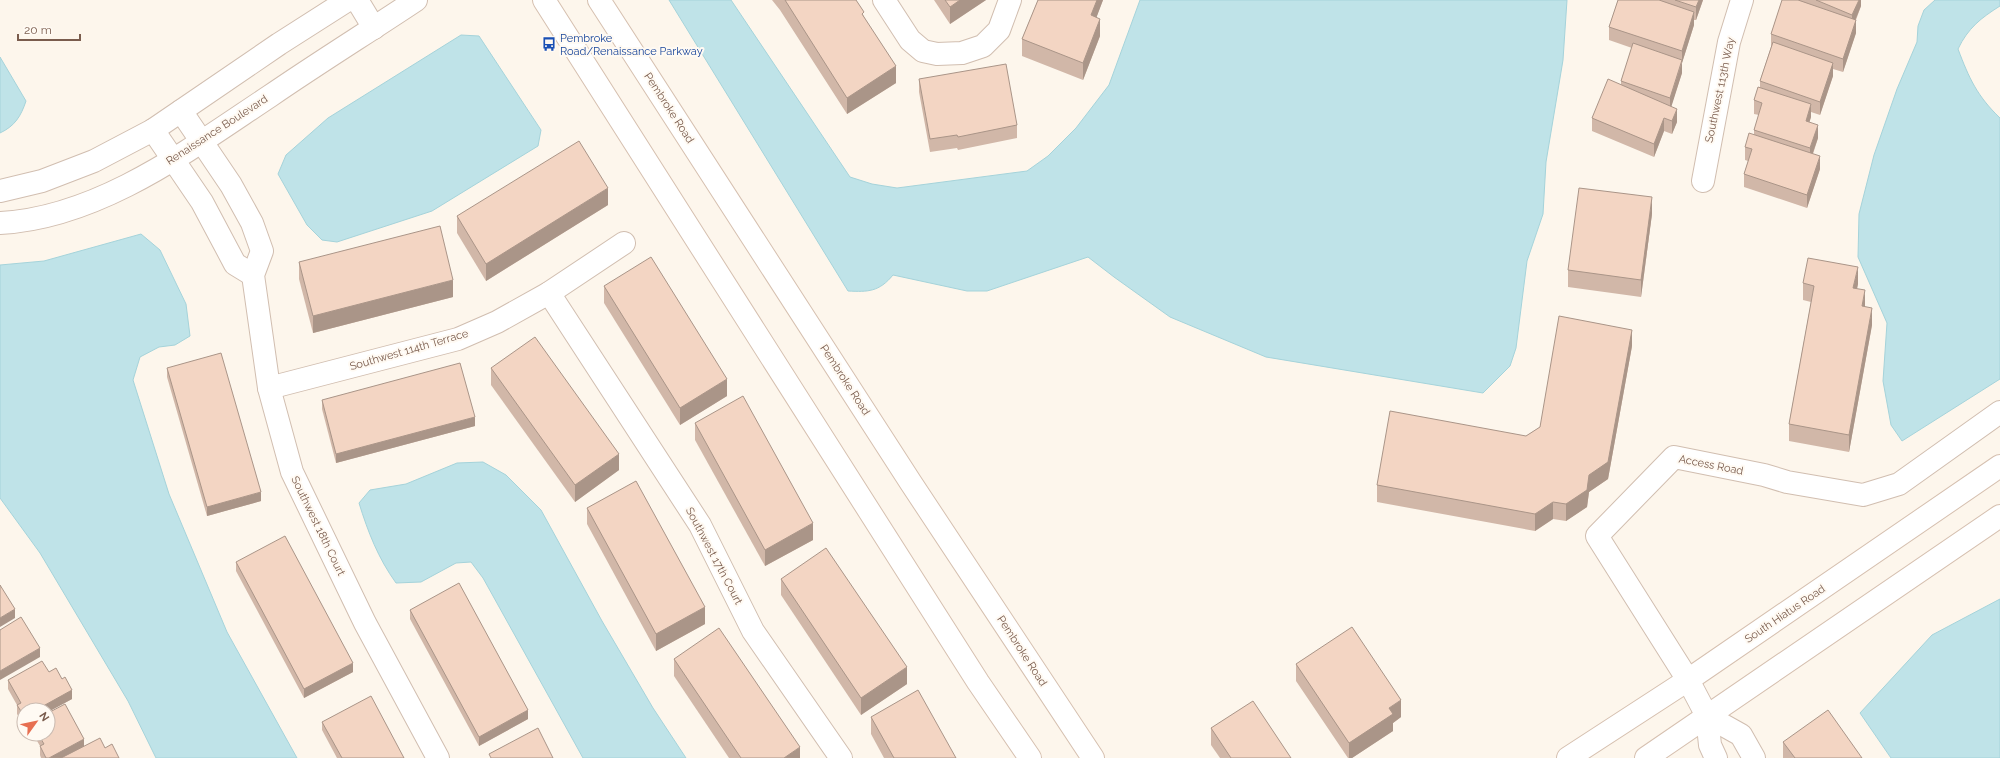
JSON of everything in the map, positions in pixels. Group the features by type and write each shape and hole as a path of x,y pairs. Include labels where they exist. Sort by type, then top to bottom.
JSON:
{"street":[{"path":"0,191 42,180 94,161 153,130 278,44 348,0"},
{"path":"356,0 374,28"},
{"name":"Renaissance Boulevard","path":"0,223 14,222 65,210 117,191 174,160 416,0"},
{"path":"544,0 974,676 1030,758"},
{"name":"Pembroke Road","path":"599,0 911,483 1093,758"},
{"path":"884,0 910,40 923,51 938,54 962,53 983,46 999,30 1010,0"},
{"name":"Southwest 113th Way","path":"1703,181 1729,42 1742,0"},
{"name":"Southwest 18th Court","path":"181,111 231,184 252,223 262,251 253,275 269,388 292,472 365,623 438,758"},
{"path":"153,130 202,202 235,264 253,275"},
{"name":"Southwest 114th Terrace","path":"269,388 458,339 497,322 549,293 624,244"},
{"name":"Southwest 17th Court","path":"549,293 700,525 753,631 842,758"},
{"name":"Access Road","path":"1688,680 1597,536 1674,457 1764,475 1787,482 1863,495 1899,484 2000,412"},
{"name":"South Hiatus Road","path":"1568,758 1688,680 2000,466"},
{"path":"1646,758 2000,516"},
{"path":"1688,680 1707,716 1710,745 1716,758"},
{"path":"1707,716 1741,735 1754,758"}],"water":[{"path":"669,0 731,0 850,177 872,184 897,188 1027,171 1048,156 1076,128 1109,85 1140,0 1567,0 1563,60 1546,162 1543,214 1527,261 1516,348 1510,366 1483,393 1266,357 1170,317 1088,257 987,291 967,291 893,275 883,285 873,290 848,291"},
{"path":"1935,0 2000,0 2000,6 1971,29 1958,49 1974,86 1985,102 2000,118 2000,379 1902,441 1891,425 1883,381 1887,323 1858,257 1859,214 1874,155 1897,89 1917,42 1918,26 1924,10"},
{"path":"461,35 479,36 541,130 538,146 432,211 337,242 322,240 307,225 278,174 286,155 328,118"},
{"path":"0,57 26,101 14,124 0,133"},
{"path":"141,234 160,250 186,304 190,336 175,345 159,347 140,357 133,380 169,494 227,632 297,758 156,758 128,701 40,553 0,498 0,265 44,261"},
{"path":"483,462 506,475 541,510 602,621 653,708 686,758 583,758 483,578 471,562 456,563 421,582 396,583 374,544 359,503 370,490 406,484 457,463"},
{"path":"2000,599 2000,758 1891,758 1860,713 1932,635"}],"building":[{"path":"785,0 856,0 864,12 862,14 896,66 847,98"},
{"path":"945,0 960,0 950,7"},
{"path":"1038,0 1097,0 1091,15 1100,19 1083,63 1022,39"},
{"path":"1618,0 1659,0 1694,12 1682,51 1609,27"},
{"path":"1675,0 1699,0 1696,7"},
{"path":"1782,0 1798,0 1856,20 1843,59 1771,34"},
{"path":"1816,0 1859,0 1852,15"},
{"path":"1773,42 1833,63 1820,102 1760,81"},
{"path":"1633,43 1682,60 1670,98 1621,81"},
{"path":"1006,64 1017,125 958,137 957,135 930,139 919,79"},
{"path":"1608,79 1677,109 1672,121 1664,118 1654,144 1592,118"},
{"path":"1758,87 1811,104 1806,121 1818,125 1810,148 1754,130 1762,103 1754,100"},
{"path":"1749,133 1820,156 1807,195 1744,174 1752,149 1745,147"},
{"path":"579,141 608,188 486,264 457,216"},
{"path":"1579,188 1652,197 1641,280 1568,270"},
{"path":"440,226 453,280 313,316 299,262"},
{"path":"651,257 727,379 680,408 604,286"},
{"path":"1808,258 1858,267 1853,288 1865,290 1862,306 1872,308 1849,435 1789,424 1814,286 1803,283"},
{"path":"1559,316 1632,330 1608,462 1589,475 1587,490 1566,504 1553,502 1535,514 1377,485 1390,411 1526,436 1540,427"},
{"path":"535,337 619,454 575,485 491,368"},
{"path":"221,353 261,492 207,507 167,368"},
{"path":"460,363 475,417 336,454 322,400"},
{"path":"743,396 813,523 765,550 695,423"},
{"path":"636,481 705,607 656,634 587,508"},
{"path":"285,536 353,663 304,689 236,562"},
{"path":"826,548 907,667 861,698 781,579"},
{"path":"459,583 528,710 479,737 410,610"},
{"path":"0,585 15,609 0,618"},
{"path":"21,617 40,648 0,671 0,630"},
{"path":"1352,627 1401,700 1389,708 1393,714 1349,743 1296,664"},
{"path":"719,628 800,747 784,758 741,758 674,659"},
{"path":"42,661 49,672 56,668 62,679 65,677 72,690 50,702 20,702 8,680"},
{"path":"918,690 956,758 894,758 871,717"},
{"path":"371,696 404,758 342,758 322,722"},
{"path":"1253,701 1291,758 1231,758 1211,728"},
{"path":"65,704 84,739 49,758 46,758 40,746 44,744 43,742 56,742 56,709"},
{"path":"1828,710 1862,758 1795,758 1783,742"},
{"path":"538,728 553,758 491,758 489,754"},
{"path":"100,738 105,748 112,744 119,758 61,758"}],"place":[{"name":"Pembroke Road/Renaissance Parkway","path":"549,44"}]}
